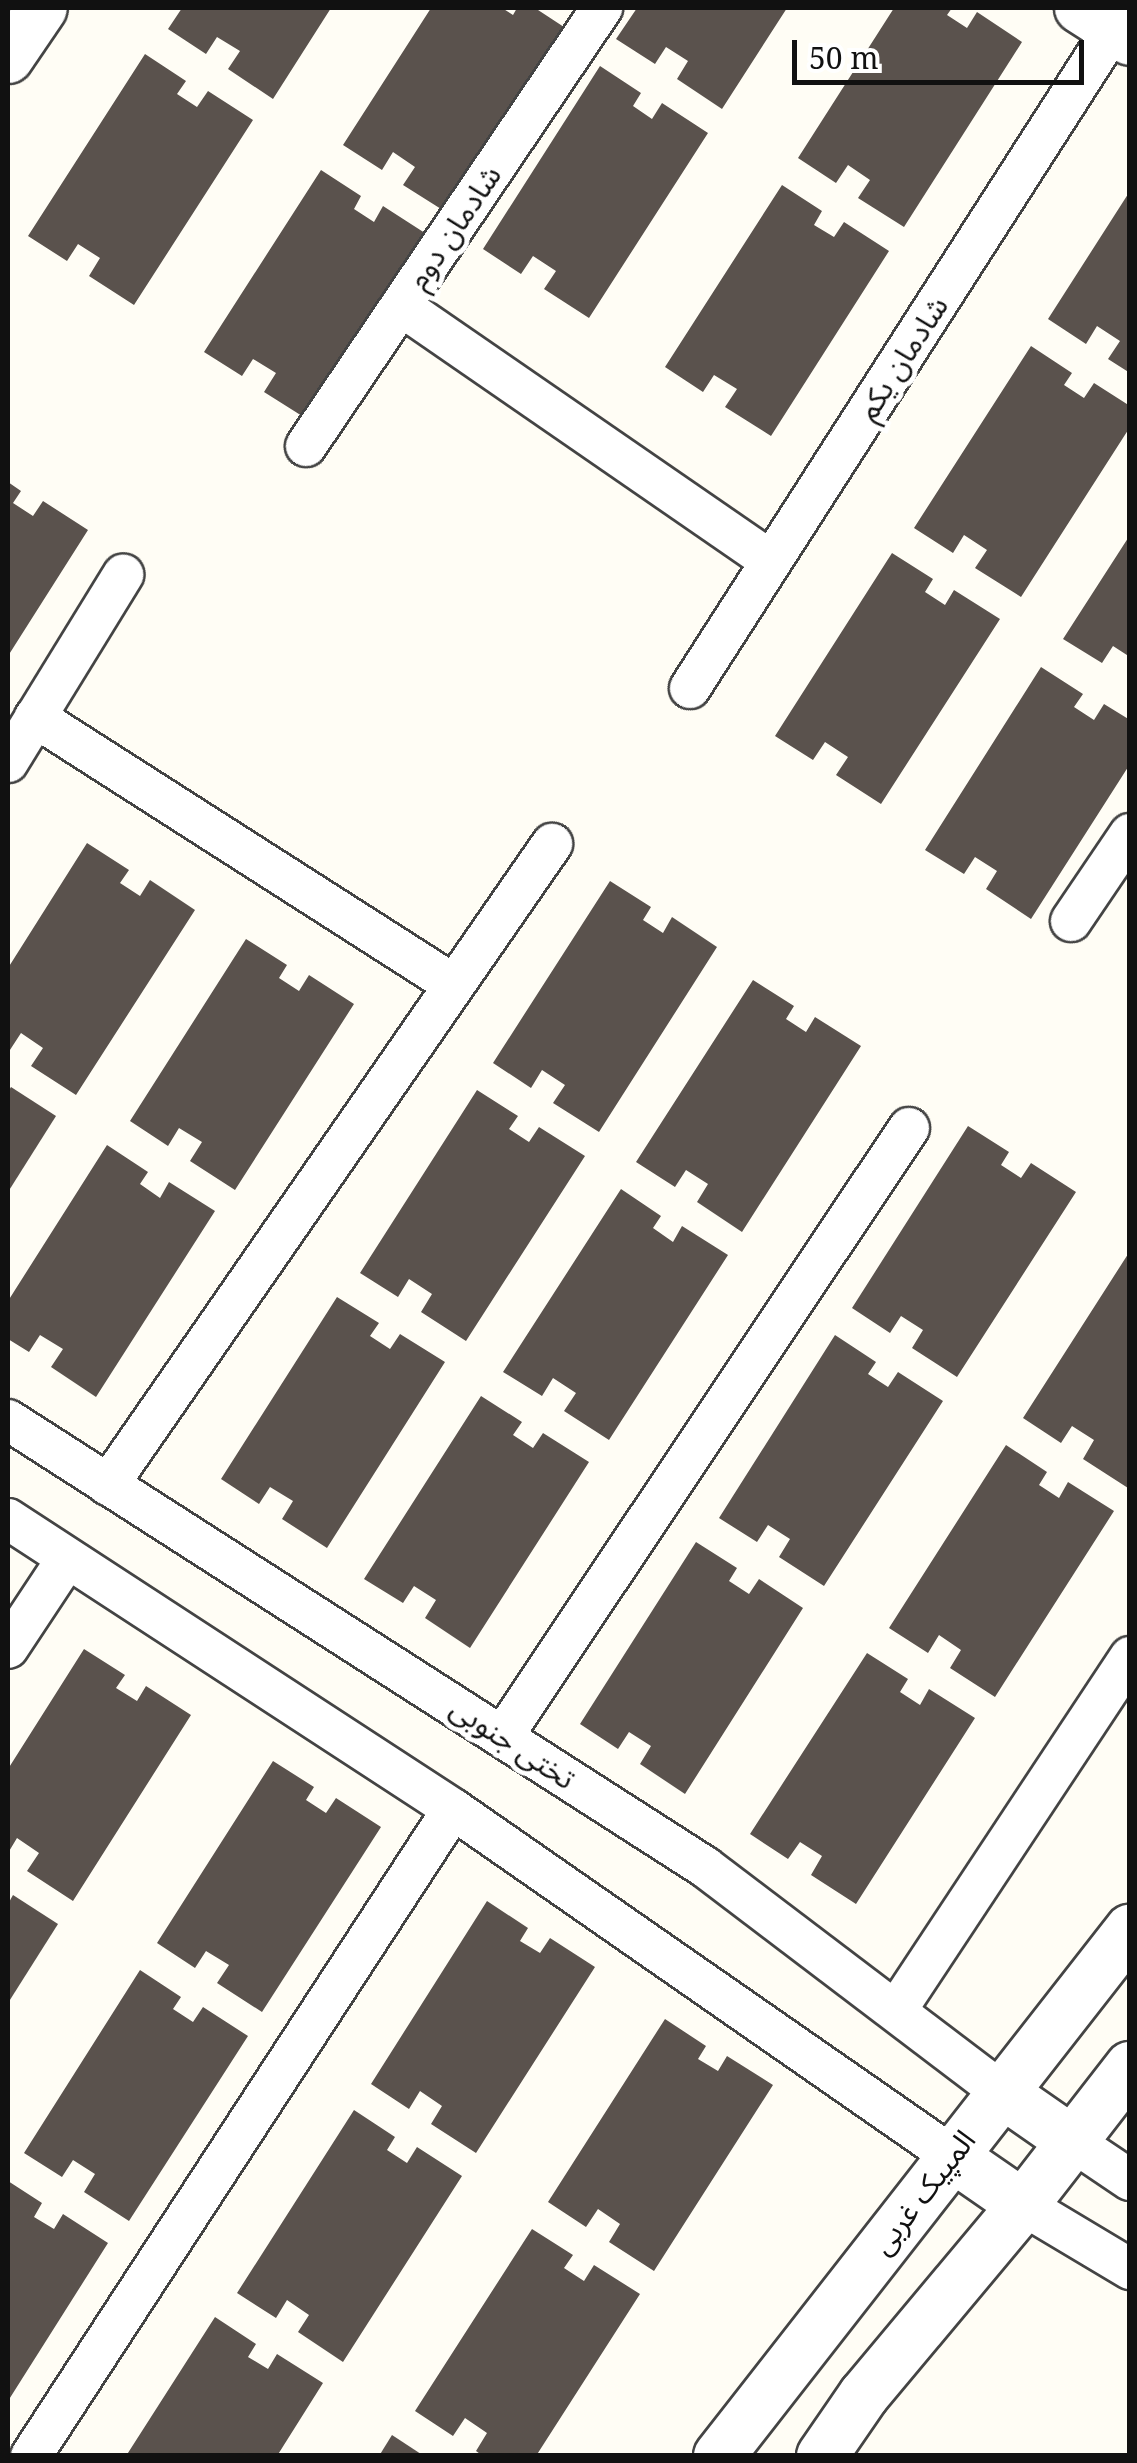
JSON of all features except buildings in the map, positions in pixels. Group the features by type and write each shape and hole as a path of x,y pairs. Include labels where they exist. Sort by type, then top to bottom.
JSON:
{"street":[{"path":"8,14 12,8"},
{"path":"8,58 42,8"},
{"name":"شادمان دوم","path":"306,446 602,8"},
{"name":"شادمان یکم","path":"690,688 1108,25"},
{"path":"401,306 771,561"},
{"path":"8,762 123,575"},
{"path":"36,717 454,985"},
{"path":"1071,921 1130,834"},
{"path":"108,1484 552,844"},
{"path":"503,1736 910,1128"},
{"name":"تختی جنوبی","path":"8,1420 750,1898 1000,2091"},
{"path":"8,1519 453,1809 1023,2205 1130,2269"},
{"path":"8,1648 67,1559"},
{"path":"897,2010 1130,1657"},
{"path":"31,2456 453,1809"},
{"name":"المپیک غربی","path":"719,2456 1000,2091 1130,1930"},
{"path":"822,2456 864,2395 1023,2205 1130,2066"},
{"path":"1000,2091 1130,2180"}]}
